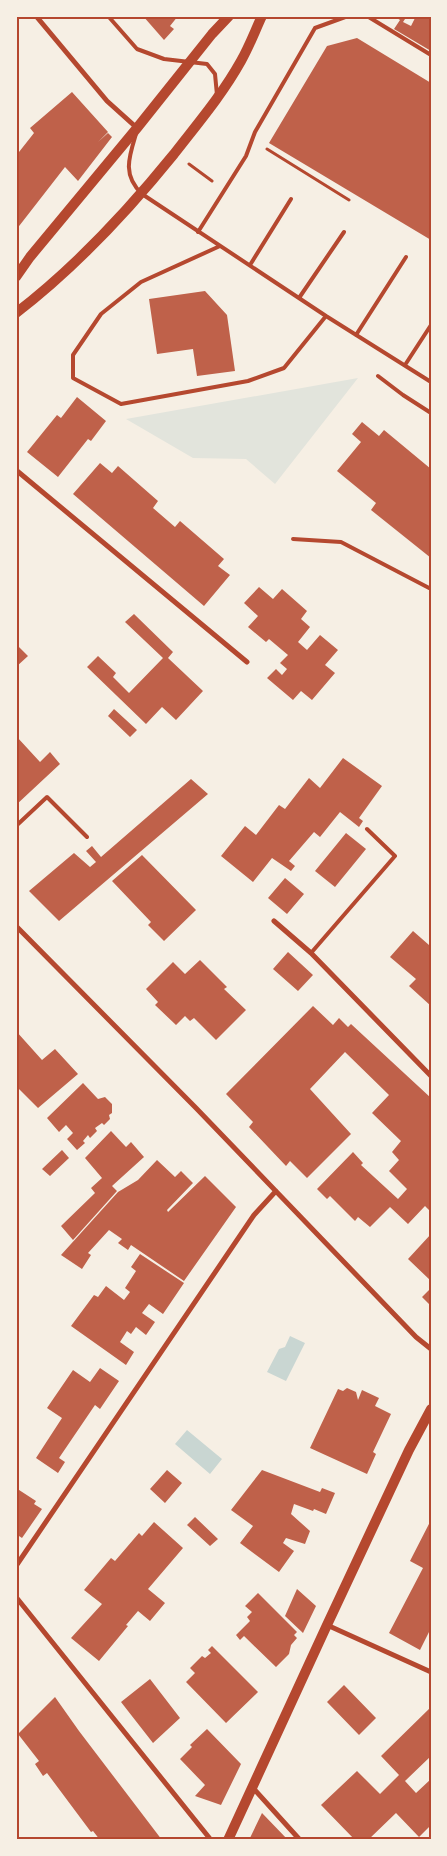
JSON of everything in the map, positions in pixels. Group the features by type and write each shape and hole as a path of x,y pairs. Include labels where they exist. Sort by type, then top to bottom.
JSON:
{"main road":[{"path":"16,277 30,257 138,128 212,34 229,16"},
{"path":"16,313 37,297 95,244 142,194 218,100 242,60 262,16"},
{"path":"228,1840 254,1788 327,1625 409,1450 431,1409"}],"street":[{"path":"36,16 107,101 138,128"},
{"path":"16,470 247,662"},
{"path":"274,921 311,953 431,1076"},
{"path":"16,926 416,1337 431,1349"},
{"path":"16,1566 254,1215 276,1192"},
{"path":"16,1597 211,1840"},
{"path":"327,1625 431,1672"},
{"path":"254,1788 300,1840"}],"lane":[{"path":"108,16 137,49 164,60 207,64 214,74 218,100"},
{"path":"198,232 246,156 255,132 314,28 348,16"},
{"path":"367,16 431,55"},
{"path":"138,128 128,159 129,174 134,187 142,194 326,316 431,382"},
{"path":"250,265 291,199"},
{"path":"299,298 344,232"},
{"path":"220,246 141,282 101,314 73,355 73,378 121,404 248,381 284,368 326,316"},
{"path":"356,335 406,257"},
{"path":"405,365 431,325"},
{"path":"378,376 431,413"},
{"path":"293,539 341,542 431,589"},
{"path":"16,826 47,797 87,837"},
{"path":"311,953 395,856 366,829"}],"path":[{"path":"252,140 349,200"},
{"path":"174,154 217,184"}],"shaded area":[{"path":"358,378 275,484 246,459 193,458 126,419"},
{"path":"290,1336 305,1343 286,1381 267,1372 279,1349 285,1347"},
{"path":"187,1430 222,1459 210,1474 175,1444"}],"building":[{"path":"143,16 178,16 170,26 174,29 164,40"},
{"path":"394,16 407,16 403,22 411,26 416,16 431,16 431,51 394,29 400,20"},
{"path":"357,38 431,83 431,240 269,143 327,46"},
{"path":"72,92 108,132 98,142 108,133 112,137 78,181 65,167 16,230 16,150 19,152 34,133 30,128"},
{"path":"205,291 227,315 235,371 197,376 193,349 157,354 149,299"},
{"path":"77,397 106,421 91,441 88,439 58,477 27,452 57,415 61,418"},
{"path":"362,422 379,436 384,430 431,469 431,558 371,510 376,503 337,471 361,442 352,434"},
{"path":"100,463 112,473 118,466 158,501 153,508 175,527 180,521 224,559 218,566 230,575 204,606 73,494"},
{"path":"259,587 273,599 282,589 307,611 301,619 310,627 298,642 307,650 320,635 338,650 325,665 335,673 312,700 301,691 293,700 267,678 276,669 282,675 287,669 280,663 288,655 269,639 266,642 248,627 258,616 244,603"},
{"path":"134,614 173,652 168,658 203,691 176,720 162,707 146,724 87,667 98,656 116,673 113,677 129,693 163,658 125,622"},
{"path":"16,644 28,656 16,667"},
{"path":"114,709 137,730 130,737 108,716"},
{"path":"17,737 40,762 50,752 60,764 16,805"},
{"path":"343,758 382,786 359,818 363,821 359,827 340,812 320,837 314,832 289,861 295,866 291,871 272,858 253,882 221,856 245,826 256,835 279,805 285,809 309,778 320,788"},
{"path":"191,779 208,794 59,921 29,891 74,853 90,867 96,862 86,851 92,846 101,857"},
{"path":"346,833 366,849 335,887 315,871"},
{"path":"142,855 196,910 164,941 148,925 151,922 112,881"},
{"path":"285,878 304,894 287,914 268,898"},
{"path":"413,931 429,945 431,942 431,1006 409,986 416,979 390,957"},
{"path":"288,952 313,975 298,991 273,969"},
{"path":"200,960 227,987 224,989 246,1010 216,1040 194,1018 190,1021 185,1016 176,1025 155,1005 158,1002 146,989 173,962 185,974"},
{"path":"313,1006 333,1025 339,1018 348,1027 351,1024 431,1098 431,1212 425,1206 408,1224 390,1207 370,1227 358,1217 355,1221 330,1196 327,1199 317,1189 353,1152 363,1163 361,1165 398,1199 407,1189 389,1171 399,1160 392,1152 401,1141 372,1113 389,1095 345,1052 310,1089 351,1134 307,1178 290,1161 286,1166 249,1127 253,1122 226,1094"},
{"path":"16,1031 42,1060 55,1049 78,1074 38,1108 16,1086"},
{"path":"83,1083 98,1099 105,1097 112,1104 112,1113 109,1115 110,1119 104,1125 102,1123 95,1128 97,1131 90,1138 88,1135 83,1141 85,1143 77,1150 67,1139 73,1133 66,1125 59,1132 47,1118"},
{"path":"111,1131 126,1147 131,1142 144,1157 112,1186 117,1191 73,1240 61,1226 95,1193 91,1188 102,1178 85,1158"},
{"path":"62,1150 69,1158 50,1176 42,1169"},
{"path":"157,1160 175,1177 181,1171 193,1183 167,1210 168,1212 205,1176 236,1207 184,1281 131,1245 128,1250 118,1243 122,1239 109,1230 88,1253 91,1255 82,1269 61,1255 118,1192 138,1180"},
{"path":"431,1234 431,1281 408,1259"},
{"path":"140,1254 184,1283 163,1314 149,1304 142,1313 155,1322 146,1335 136,1327 131,1334 127,1331 120,1342 134,1352 126,1365 71,1326 94,1295 98,1297 106,1286 124,1300 130,1292 125,1288 136,1271 131,1267"},
{"path":"431,1288 431,1306 422,1297"},
{"path":"100,1368 119,1381 100,1409 95,1405 59,1458 65,1462 58,1473 36,1458 62,1418 47,1408 73,1370 90,1382"},
{"path":"347,1388 356,1392 358,1400 362,1390 379,1398 375,1406 391,1414 373,1452 376,1454 367,1474 310,1448 338,1389 343,1391"},
{"path":"167,1470 182,1483 165,1503 150,1489"},
{"path":"262,1470 320,1492 322,1488 335,1493 326,1514 294,1504 291,1514 310,1531 305,1544 286,1538 283,1543 294,1551 279,1572 240,1543 253,1526 231,1510"},
{"path":"16,1488 36,1501 34,1504 42,1509 22,1538 16,1534"},
{"path":"195,1517 218,1539 210,1546 187,1525"},
{"path":"431,1520 431,1628 420,1650 389,1633 423,1568 410,1561"},
{"path":"154,1522 183,1548 148,1589 165,1603 150,1621 138,1611 99,1661 71,1638 102,1604 84,1590 111,1558 115,1561 139,1533 142,1536"},
{"path":"297,1589 316,1606 303,1633 285,1616"},
{"path":"258,1593 297,1632 294,1635 297,1638 291,1645 289,1654 276,1667 244,1636 240,1640 236,1635 250,1621 247,1617 252,1612 245,1606"},
{"path":"212,1646 258,1692 226,1723 186,1682 195,1673 190,1668 202,1656 205,1658 211,1653 208,1650"},
{"path":"150,1679 180,1718 153,1743 121,1702"},
{"path":"344,1685 376,1718 359,1735 327,1702"},
{"path":"55,1697 162,1840 100,1840 93,1831 91,1832 47,1773 43,1776 35,1764 39,1761 18,1734"},
{"path":"431,1707 431,1756 405,1781 416,1793 431,1779 431,1825 419,1837 396,1813 368,1840 355,1840 321,1805 357,1771 380,1794 399,1775 381,1756"},
{"path":"207,1729 241,1764 221,1805 195,1796 205,1785 180,1759 192,1747 190,1745"},
{"path":"262,1813 288,1840 249,1840"}]}
